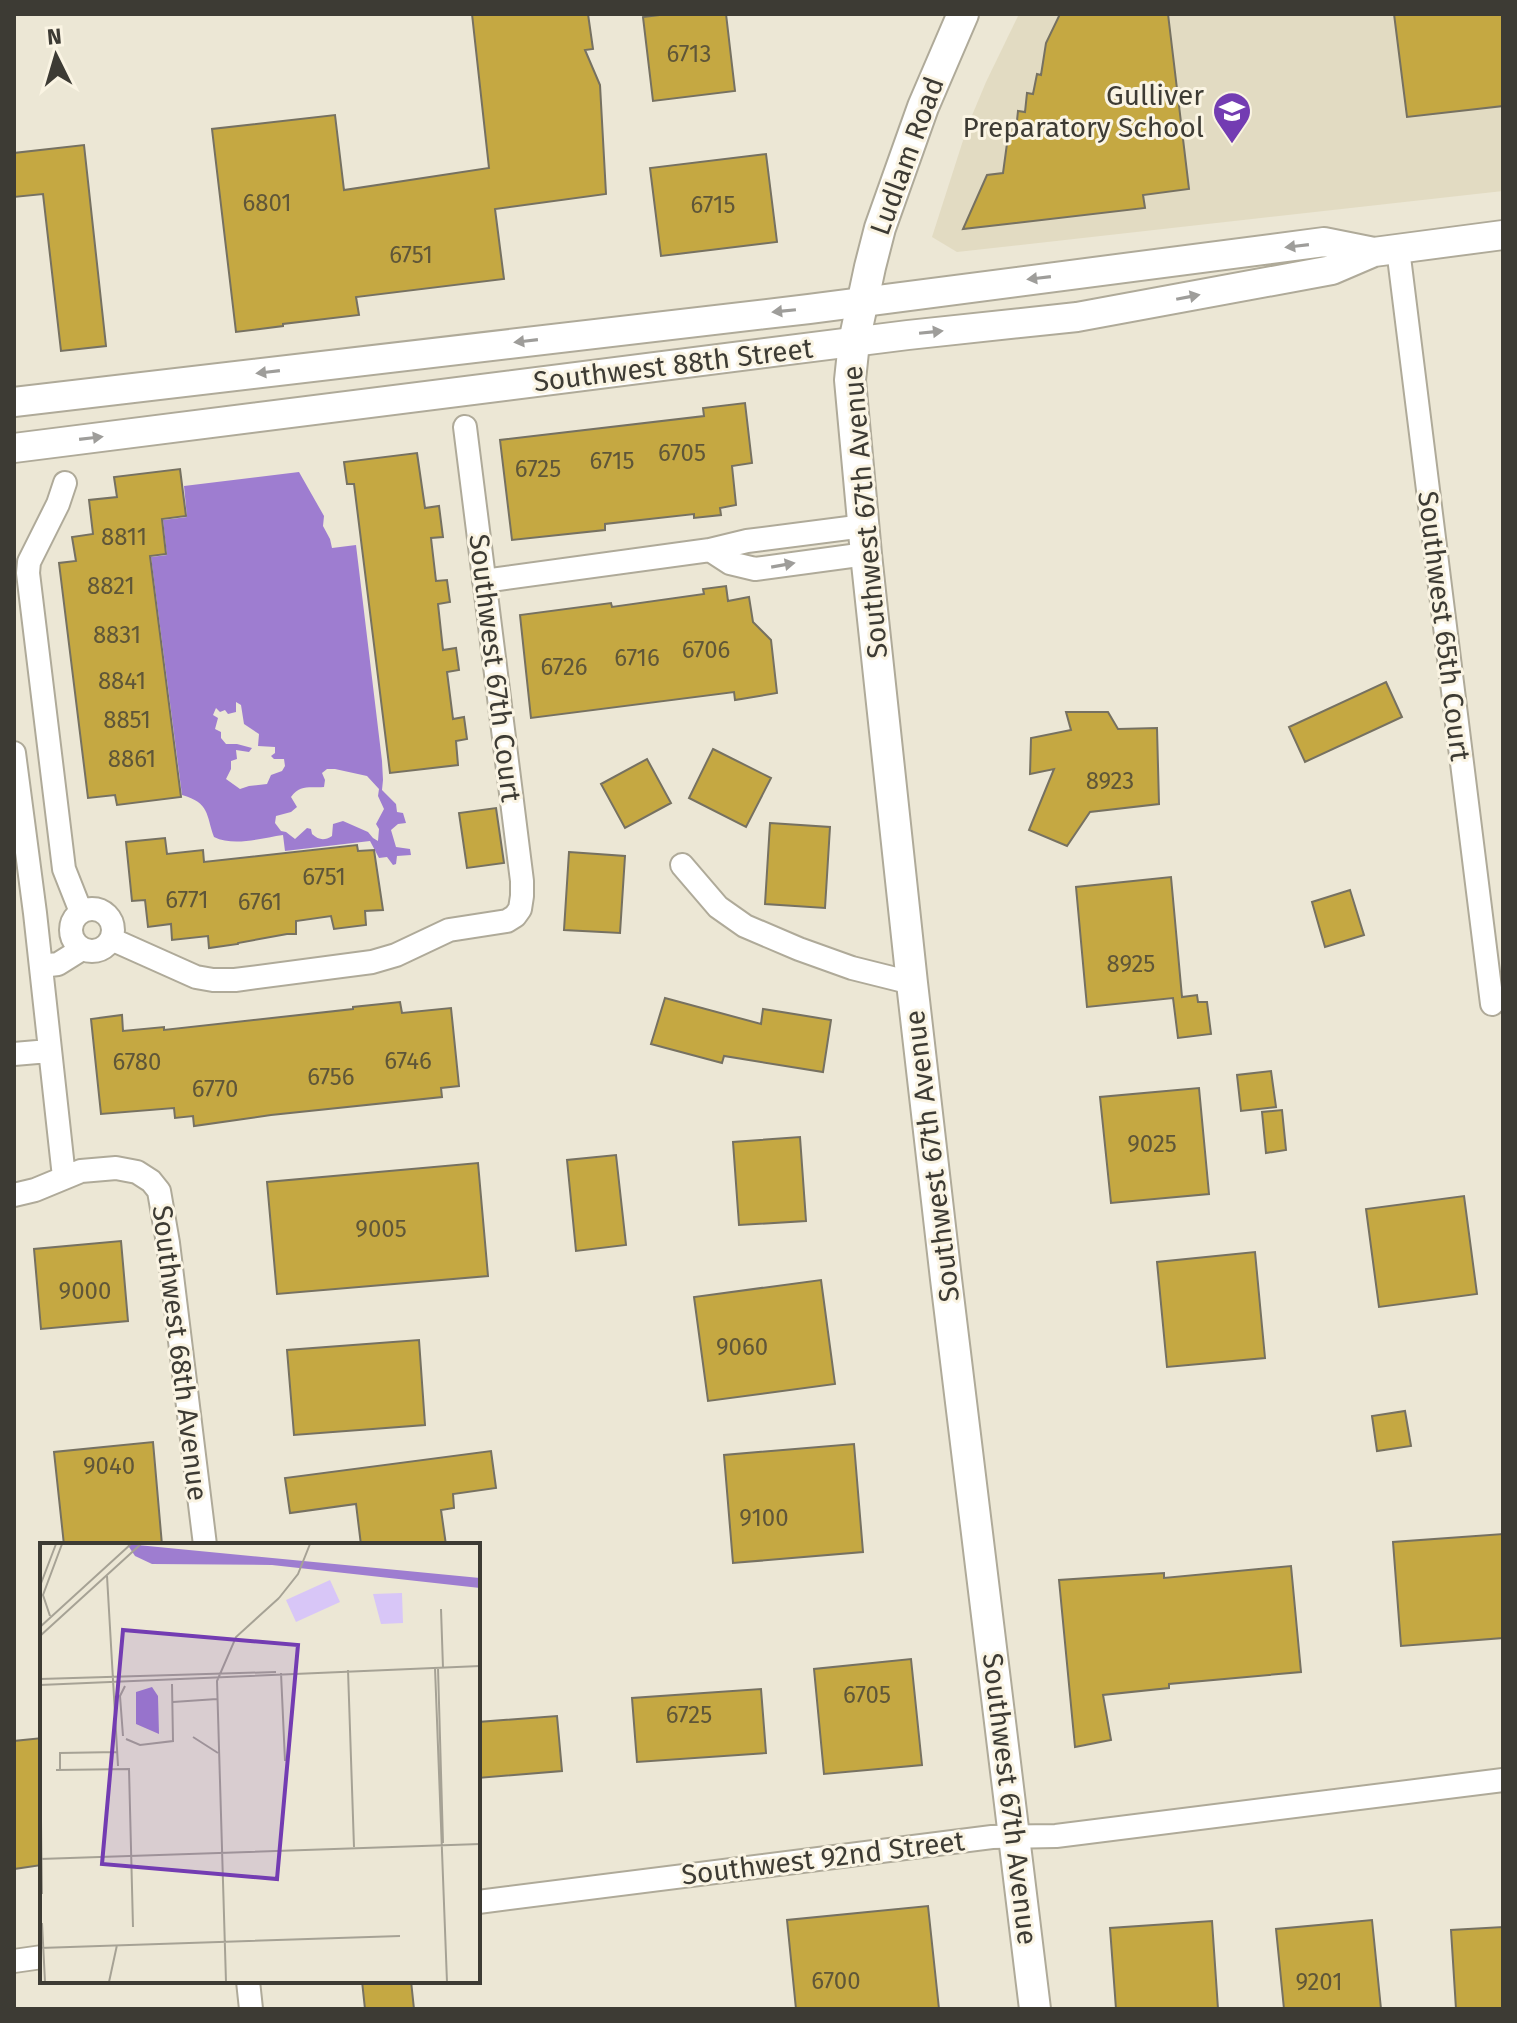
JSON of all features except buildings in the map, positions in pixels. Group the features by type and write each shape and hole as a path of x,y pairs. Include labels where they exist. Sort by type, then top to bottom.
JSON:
{"main road":[{"name":"Ludlam Road","path":"862,302 880,228 899,172 963,14"},
{"name":"Southwest 67th Avenue","path":"862,302 850,380 865,540 946,1279 1035,2009"}],"street":[{"name":"Southwest 88th Street","path":"14,448 908,335 1077,317 1332,270 1386,250 1503,235"},
{"name":"Southwest 88th Street","path":"14,402 862,302 1324,242 1386,250"},
{"name":"Southwest 65th Court","path":"1386,250 1492,1004"},
{"path":"382,401 383,358"},
{"name":"Southwest 67th Court","path":"111,939 196,977 235,980 372,962 396,955 449,930 507,921 520,909 522,881 465,427"},
{"path":"65,483 29,562 28,573 64,869 81,912"},
{"path":"484,581 710,550 730,563 755,569 865,540"},
{"path":"14,753 64,1177 35,1190 14,1195"},
{"path":"682,865 718,907 745,926 852,968 912,983"},
{"path":"94,910 106,914 113,926 111,939 102,949 82,949 72,938 72,924 81,912 94,910"},
{"path":"41,966 58,964 82,949"},
{"path":"14,1054 49,1051"},
{"name":"Southwest 68th Avenue","path":"64,1177 81,1171 116,1168 137,1172 159,1191 163,1203 205,1543"},
{"name":"Southwest 92nd Street","path":"480,1902 992,1837 1056,1836 1503,1780"},
{"path":"14,1961 40,1957"},
{"path":"248,1983 251,2009"}],"shaded area":[{"name":"Gulliver Preparatory School","path":"1019,14 1503,14 1503,191 957,252 932,237 968,125"},
{"path":"299,472 324,516 323,526 332,548 356,545 382,761 382,790 396,804 397,812 403,813 406,823 398,824 391,830 396,847 410,849 411,855 397,856 396,864 393,865 387,857 379,858 370,841 285,851 283,835 248,841 222,840 214,837 202,806 182,795 151,557 167,555 163,520 187,517 184,486","holes":["236,702 241,705 244,724 259,734 258,746 275,747 275,753 271,756 284,759 282,771 271,775 267,784 240,789 226,779 231,761 237,759 236,750 249,752 252,748 226,744 221,732 215,729 218,718 213,715 216,708 228,714 236,712","327,769 367,776 379,789 378,796 384,809 376,824 378,841 368,832 343,821 333,824 332,836 324,839 319,839 307,828 295,839 281,831 275,823 276,816 297,807 291,797 298,790 324,787 322,773"]}],"place":[{"name":"Gulliver Preparatory School","path":"1232,145"}]}
